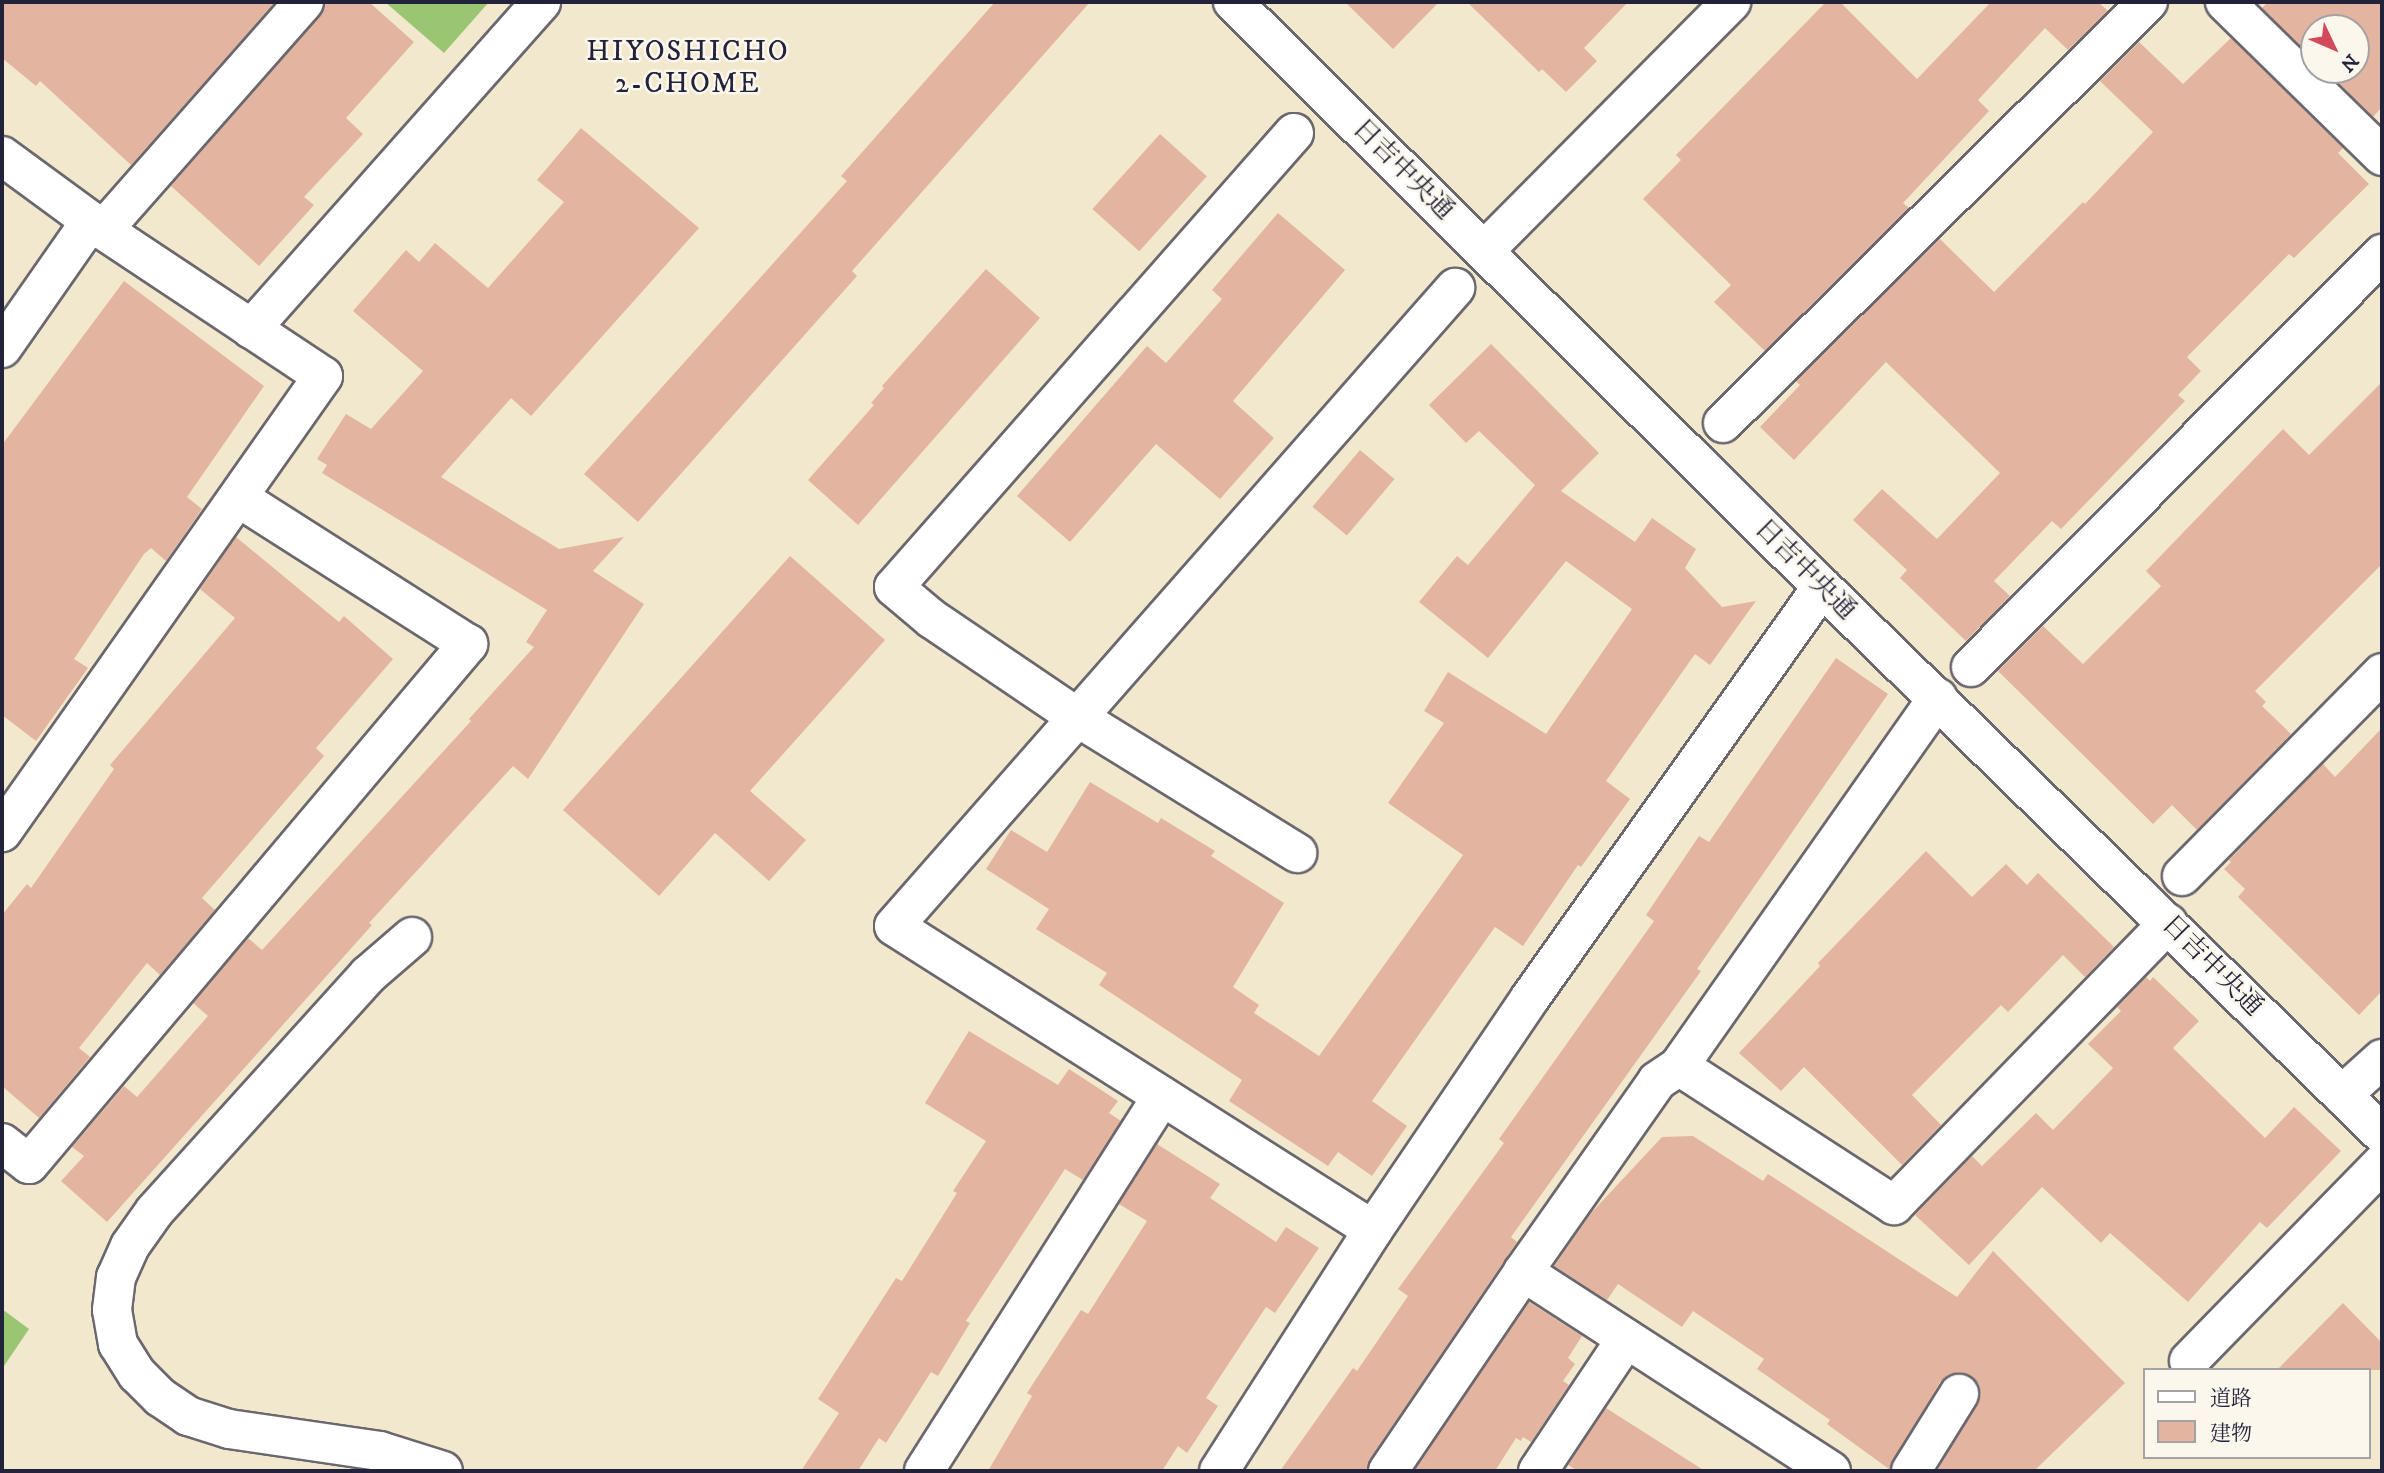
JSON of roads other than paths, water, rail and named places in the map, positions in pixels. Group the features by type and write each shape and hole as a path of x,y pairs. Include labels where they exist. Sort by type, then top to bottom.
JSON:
{"street":[{"path":"2,348 97,226 304,2"},
{"path":"251,330 541,2"},
{"name":"日吉中央通","path":"1233,2 1822,587 2382,1134"},
{"path":"1484,251 1731,2"},
{"path":"1723,423 2148,2"},
{"path":"2225,2 2382,156"},
{"path":"1294,133 894,587 932,619 1077,717 1297,853"},
{"path":"2,156 97,226 323,376 239,498 13,793 2,832"},
{"path":"1971,667 2382,254"},
{"path":"1374,1230 894,926 1455,288"},
{"path":"2,1143 29,1164 468,644 239,498"},
{"path":"1219,1471 1374,1230 1530,998 1822,587"},
{"path":"2182,876 2382,673"},
{"path":"1388,1471 1657,1081 1679,1066 1938,698"},
{"path":"1679,1066 1894,1205 2168,923"},
{"path":"412,937 368,975 154,1212 130,1246 116,1277 112,1310 118,1344 137,1374 160,1397 188,1416 229,1429 380,1451 443,1471"},
{"path":"2342,1095 2382,1059"},
{"path":"924,1471 1162,1096"},
{"path":"2189,1362 2382,1163"},
{"path":"1523,1272 1831,1471"},
{"path":"1538,1471 1626,1339"},
{"path":"1911,1471 1959,1394"}],"district":[{"name":"HIYOSHICHO 2-CHOME","path":"688,68"}]}
